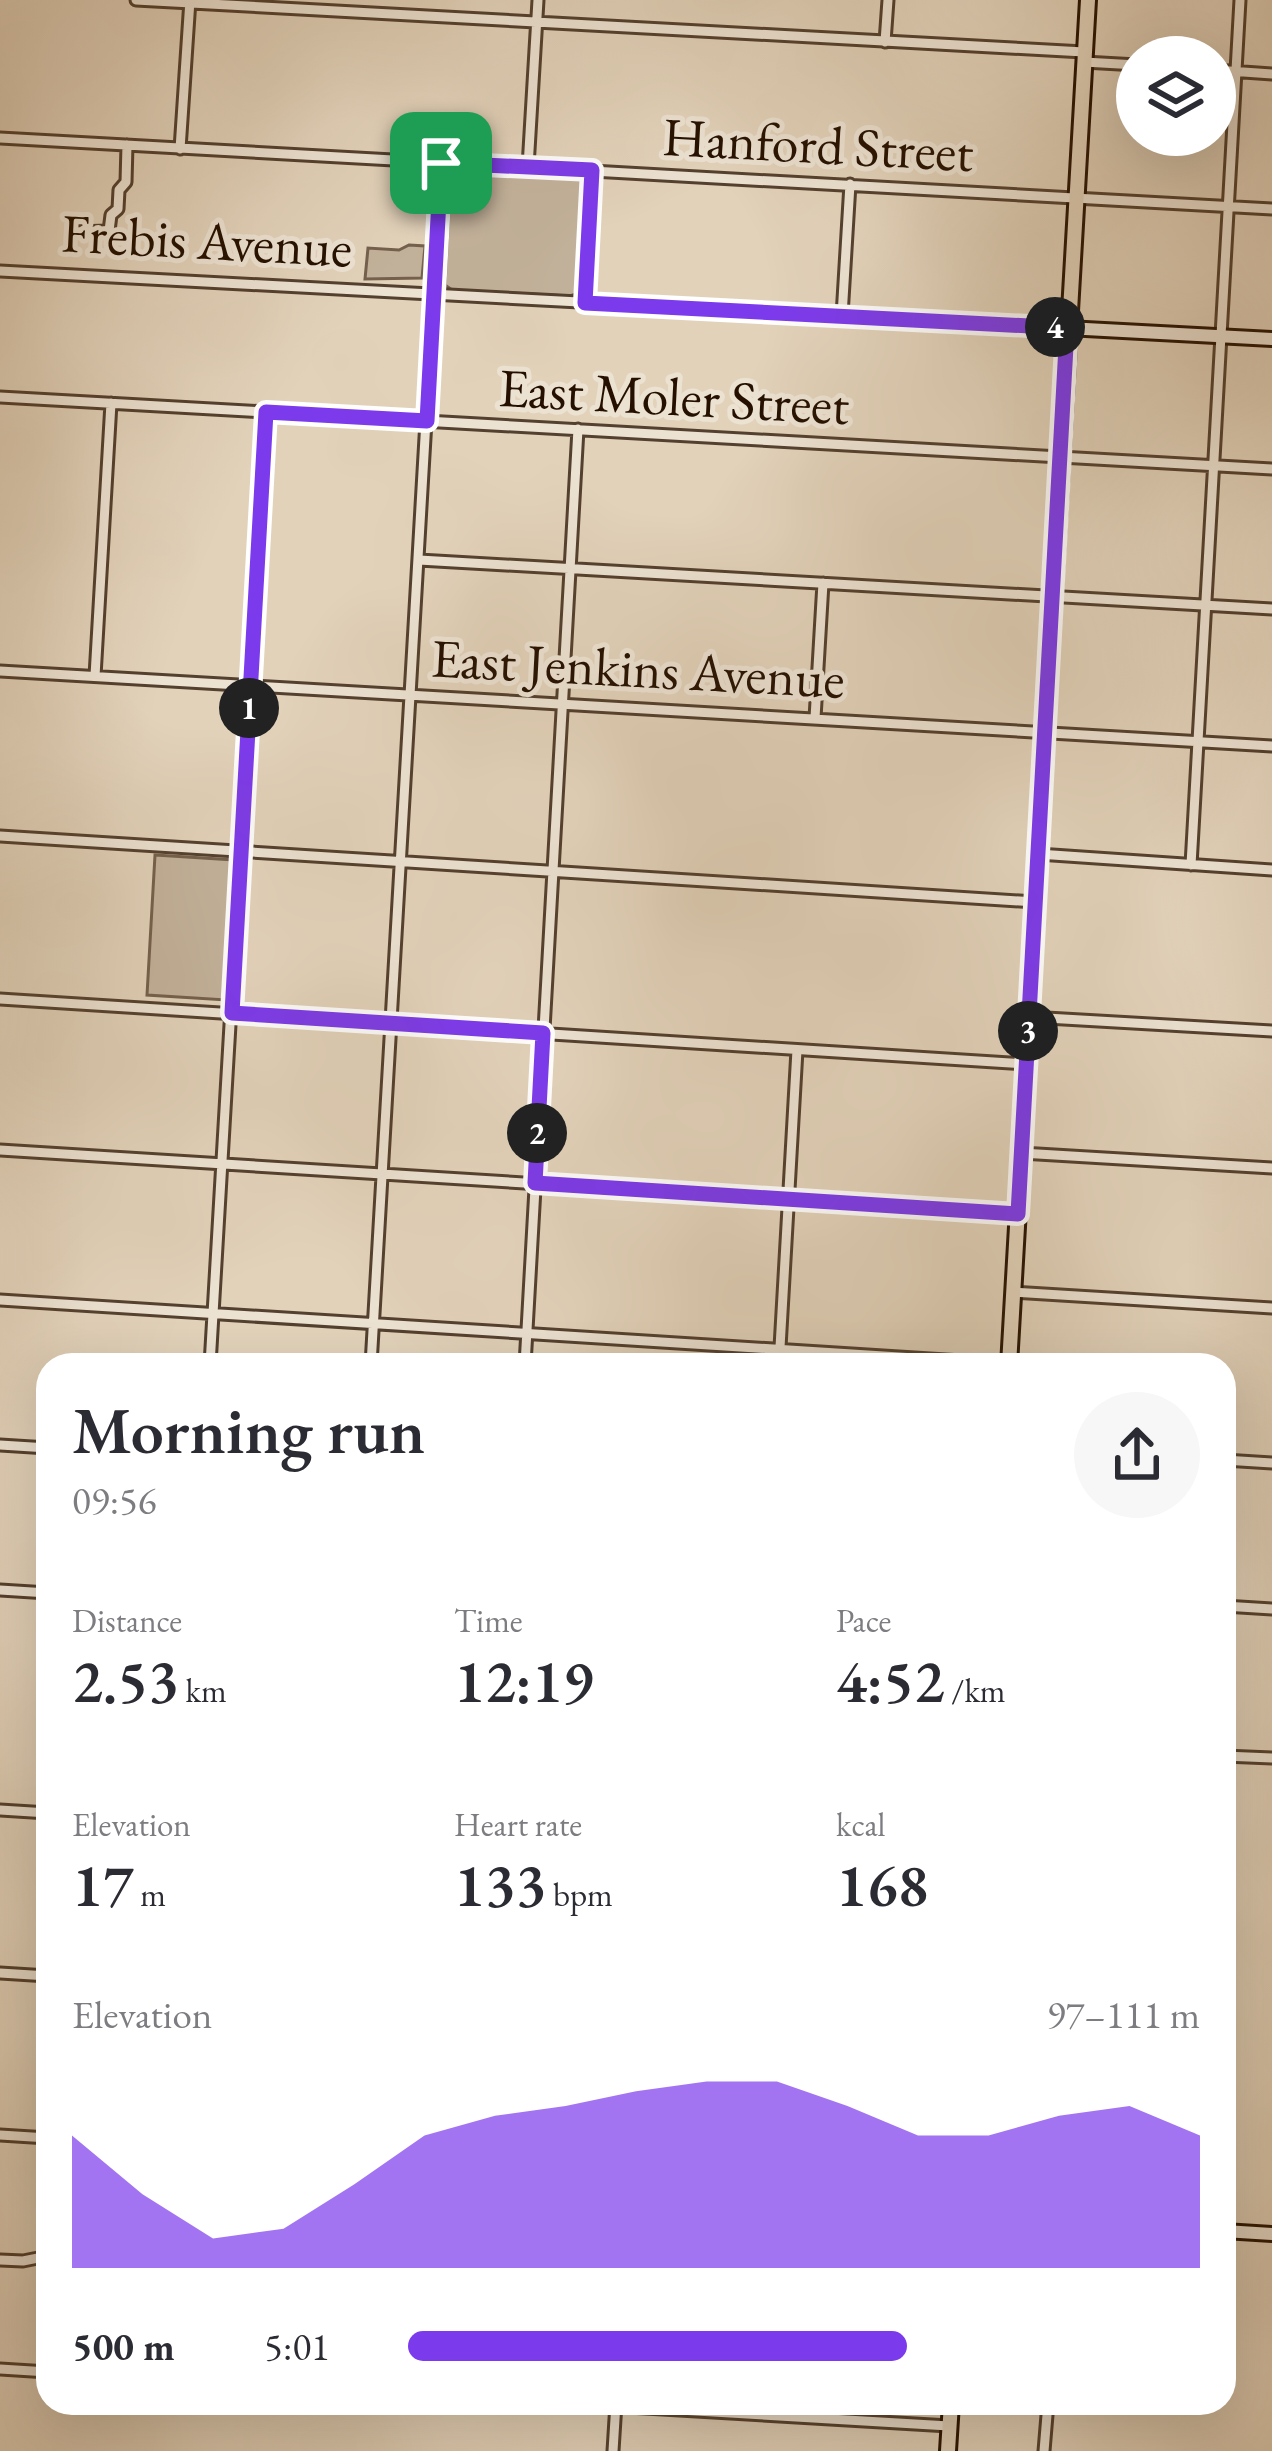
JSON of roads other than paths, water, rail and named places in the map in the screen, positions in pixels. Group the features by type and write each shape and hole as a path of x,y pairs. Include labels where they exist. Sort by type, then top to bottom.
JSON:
{"main road":[{"path":"1010,1353 1088,0"},
{"name":"Frebis Avenue","path":"1067,328 1272,339"},
{"path":"1236,2232 1272,2234"},
{"path":"948,2451 950,2415"}],"street":[{"path":"136,0 885,42 1116,62"},
{"path":"527,167 538,0"},
{"path":"885,42 888,0"},
{"path":"1240,0 1236,71 1272,74"},
{"path":"181,148 190,2"},
{"name":"Hanford Street","path":"0,138 1272,209"},
{"path":"73,232 109,231 119,190 126,182 127,146"},
{"path":"1191,865 1230,156"},
{"path":"372,1353 441,163"},
{"path":"585,303 592,170"},
{"path":"842,316 850,184"},
{"name":"Frebis Avenue","path":"0,271 1067,328"},
{"name":"East Moler Street","path":"0,397 1272,469"},
{"path":"95,676 111,403"},
{"path":"211,1353 266,412"},
{"path":"525,1353 578,429"},
{"path":"419,560 1272,609"},
{"path":"815,718 823,583"},
{"name":"East Jenkins Avenue","path":"0,671 1272,746"},
{"path":"0,836 1035,902"},
{"path":"1038,854 1272,870"},
{"path":"0,999 1026,1064"},
{"path":"1029,1017 1272,1031"},
{"path":"780,1353 801,1050"},
{"path":"0,1150 1018,1214"},
{"path":"1021,1153 1272,1168"},
{"path":"1013,1292 1272,1309"},
{"path":"0,1300 841,1353"},
{"path":"0,1445 36,1447"},
{"path":"1236,1461 1272,1463"},
{"path":"0,1590 36,1592"},
{"path":"1236,1607 1272,1609"},
{"path":"1236,1756 1272,1758"},
{"path":"0,1810 36,1812"},
{"path":"0,1973 36,1975"},
{"path":"0,2135 36,2137"},
{"path":"0,2260 36,2258"},
{"path":"0,2369 36,2371"},
{"path":"613,2451 615,2415"},
{"path":"771,2415 949,2426"},
{"path":"1045,2451 1047,2415"}]}
